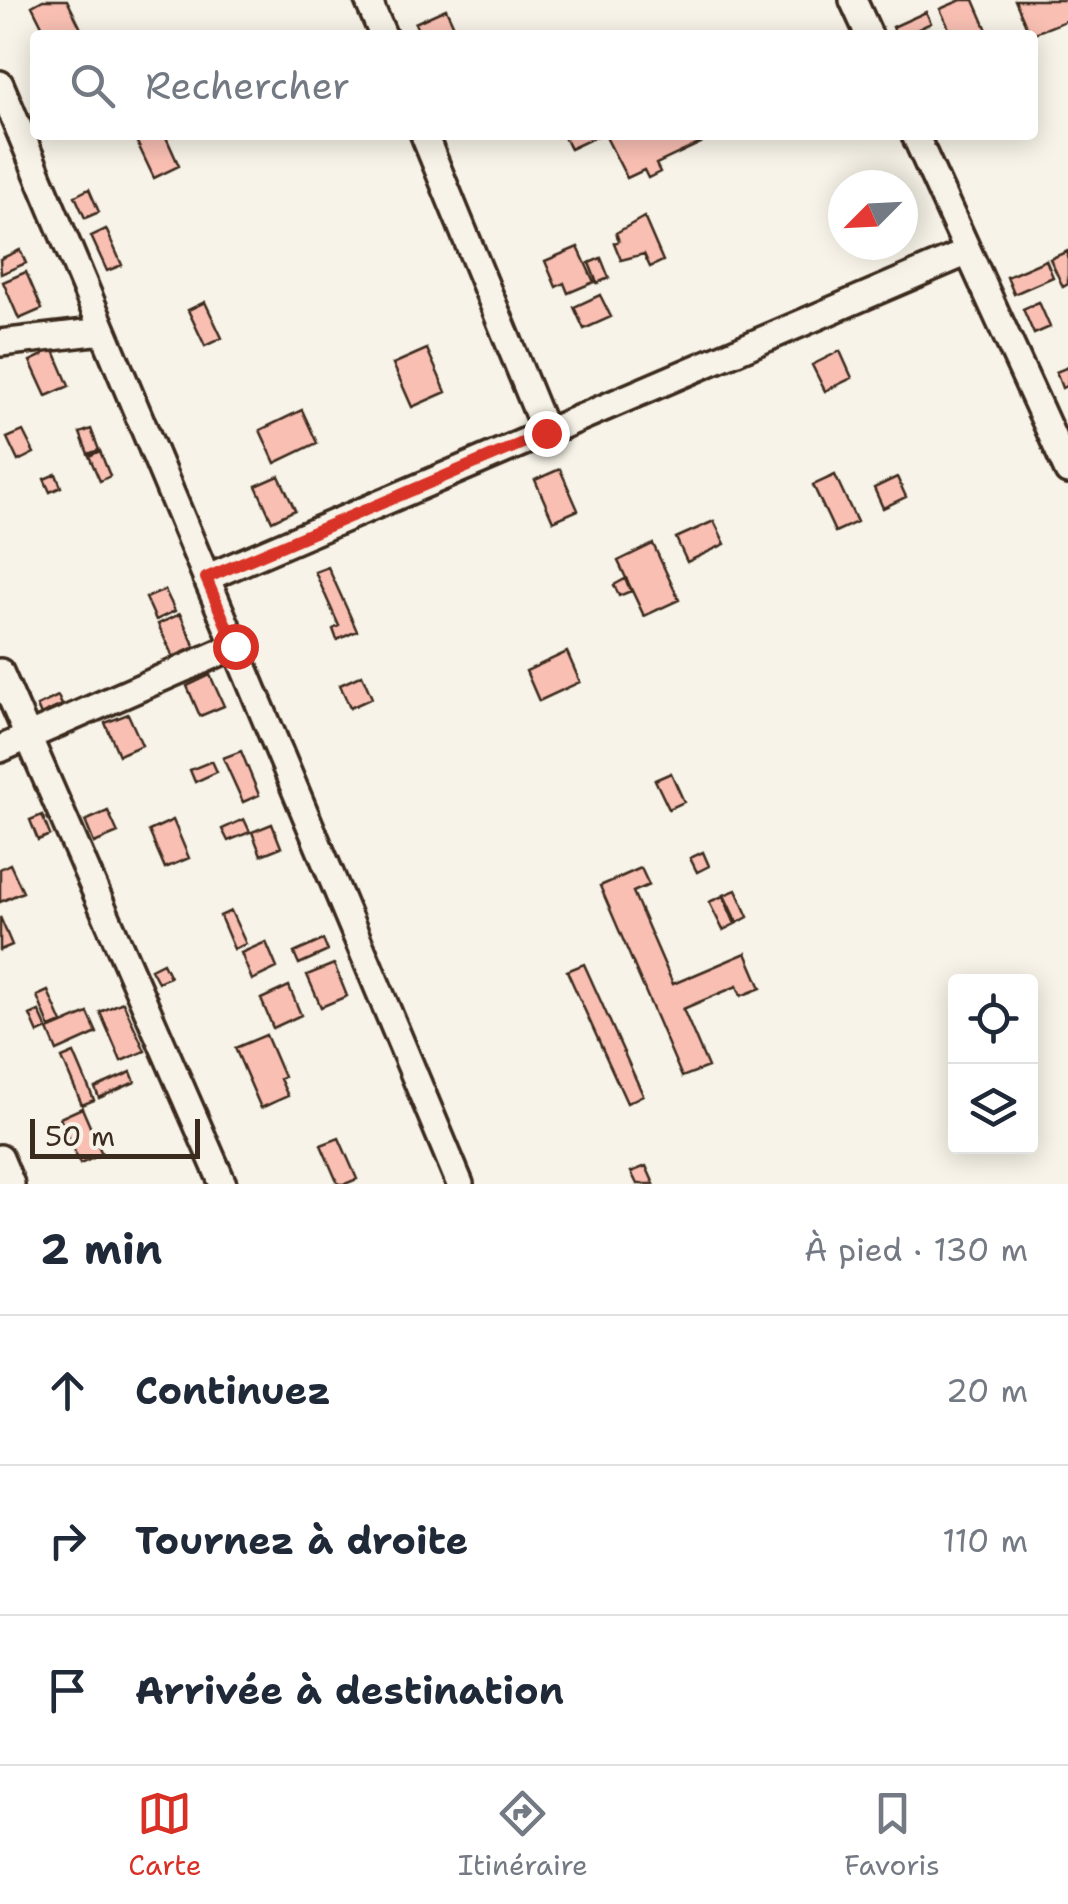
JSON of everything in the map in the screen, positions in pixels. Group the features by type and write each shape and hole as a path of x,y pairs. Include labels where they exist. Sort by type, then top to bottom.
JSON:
{"street":[{"path":"368,0 380,30"},
{"path":"853,0 867,30"},
{"path":"0,84 460,1184"},
{"path":"426,140 546,433"},
{"path":"916,140 1068,471"},
{"path":"206,578 968,252"},
{"path":"0,344 104,331"},
{"path":"0,749 235,646"},
{"path":"0,672 224,1184"},
{"path":"0,1158 11,1184"}],"building":[{"path":"43,0 67,0 82,30 44,30 32,6"},
{"path":"961,0 974,0 987,30 950,30 940,9"},
{"path":"1015,0 1066,0 1068,20 1038,32 1028,30"},
{"path":"446,9 456,30 418,30 415,23"},
{"path":"926,12 931,23 916,30 893,27"},
{"path":"136,140 167,140 179,166 154,178"},
{"path":"566,140 589,140 570,149"},
{"path":"608,140 701,143 656,164 660,172 648,178 644,170 627,178"},
{"path":"89,189 99,212 85,218 75,196"},
{"path":"644,217 663,261 650,267 644,254 621,260 614,243 619,241 616,233"},
{"path":"106,229 122,265 107,271 91,236"},
{"path":"578,247 594,282 568,293 564,283 556,287 545,261"},
{"path":"20,250 26,263 1,274 0,259"},
{"path":"1068,251 1068,284 1063,287 1050,259"},
{"path":"601,258 609,278 597,283 589,263"},
{"path":"1046,260 1053,277 1014,294 1007,277"},
{"path":"26,272 42,309 19,319 3,282"},
{"path":"600,295 611,317 584,329 574,307"},
{"path":"205,302 222,338 205,346 188,310"},
{"path":"1039,302 1050,327 1034,334 1023,309"},
{"path":"52,346 69,386 46,396 30,361"},
{"path":"427,349 446,392 412,407 393,364"},
{"path":"840,351 852,378 825,391 812,365"},
{"path":"1068,367 1068,385 1062,388 1056,372"},
{"path":"302,410 317,443 275,463 260,430"},
{"path":"91,429 99,450 88,454 80,433"},
{"path":"23,431 34,453 18,461 7,438"},
{"path":"100,451 110,476 100,481 89,456"},
{"path":"560,469 578,510 553,521 535,480"},
{"path":"56,474 61,487 50,492 44,479"},
{"path":"835,475 857,522 835,532 813,485"},
{"path":"279,476 295,510 272,521 256,486"},
{"path":"897,477 906,497 883,508 874,488"},
{"path":"714,521 725,544 687,562 676,538"},
{"path":"653,544 679,600 644,616 618,561"},
{"path":"328,567 357,631 337,640 333,629 339,626 315,572"},
{"path":"625,579 631,591 619,596 614,585"},
{"path":"165,590 175,611 156,620 146,598"},
{"path":"180,614 195,647 173,657 158,624"},
{"path":"567,652 580,682 539,701 526,671"},
{"path":"210,675 224,706 200,716 187,686"},
{"path":"362,675 372,698 350,708 340,685"},
{"path":"58,696 62,705 41,715 37,706"},
{"path":"128,714 142,745 119,755 105,723"},
{"path":"241,751 259,795 243,802 223,758"},
{"path":"212,761 217,772 195,782 190,770"},
{"path":"671,773 684,802 669,809 655,780"},
{"path":"108,811 118,833 94,843 85,821"},
{"path":"42,815 50,835 38,840 30,820"},
{"path":"244,819 250,832 228,841 222,829"},
{"path":"173,820 189,858 165,868 149,831"},
{"path":"272,824 281,847 261,855 252,832"},
{"path":"703,852 709,866 697,872 690,858"},
{"path":"10,864 23,892 0,902 0,869"},
{"path":"641,868 649,885 633,892 673,984 746,953 761,988 741,996 737,986 683,1009 708,1067 682,1077 600,886"},
{"path":"736,890 748,917 737,923 724,895"},
{"path":"723,896 735,924 723,930 709,902"},
{"path":"231,911 246,944 234,949 220,916"},
{"path":"0,917 12,945 0,950"},
{"path":"323,940 328,951 299,964 294,953"},
{"path":"266,942 277,968 252,980 241,953"},
{"path":"163,963 170,977 158,982 151,969"},
{"path":"334,964 347,996 321,1007 307,975"},
{"path":"584,964 643,1095 627,1103 567,971"},
{"path":"289,986 301,1015 273,1028 261,999"},
{"path":"48,991 62,1023 50,1028 37,996"},
{"path":"123,1002 145,1051 121,1061 100,1012"},
{"path":"39,1011 47,1029 38,1033 30,1015"},
{"path":"88,1013 97,1033 57,1051 48,1030"},
{"path":"266,1035 288,1096 261,1108 235,1048"},
{"path":"74,1053 94,1100 82,1105 62,1058"},
{"path":"131,1072 135,1082 99,1098 95,1088"},
{"path":"82,1108 102,1154 80,1164 60,1118"},
{"path":"339,1138 357,1179 345,1184 338,1184 321,1145"},
{"path":"646,1166 654,1184 637,1184 631,1172"}],"route":[{"path":"235,646 206,578 546,433"}]}
